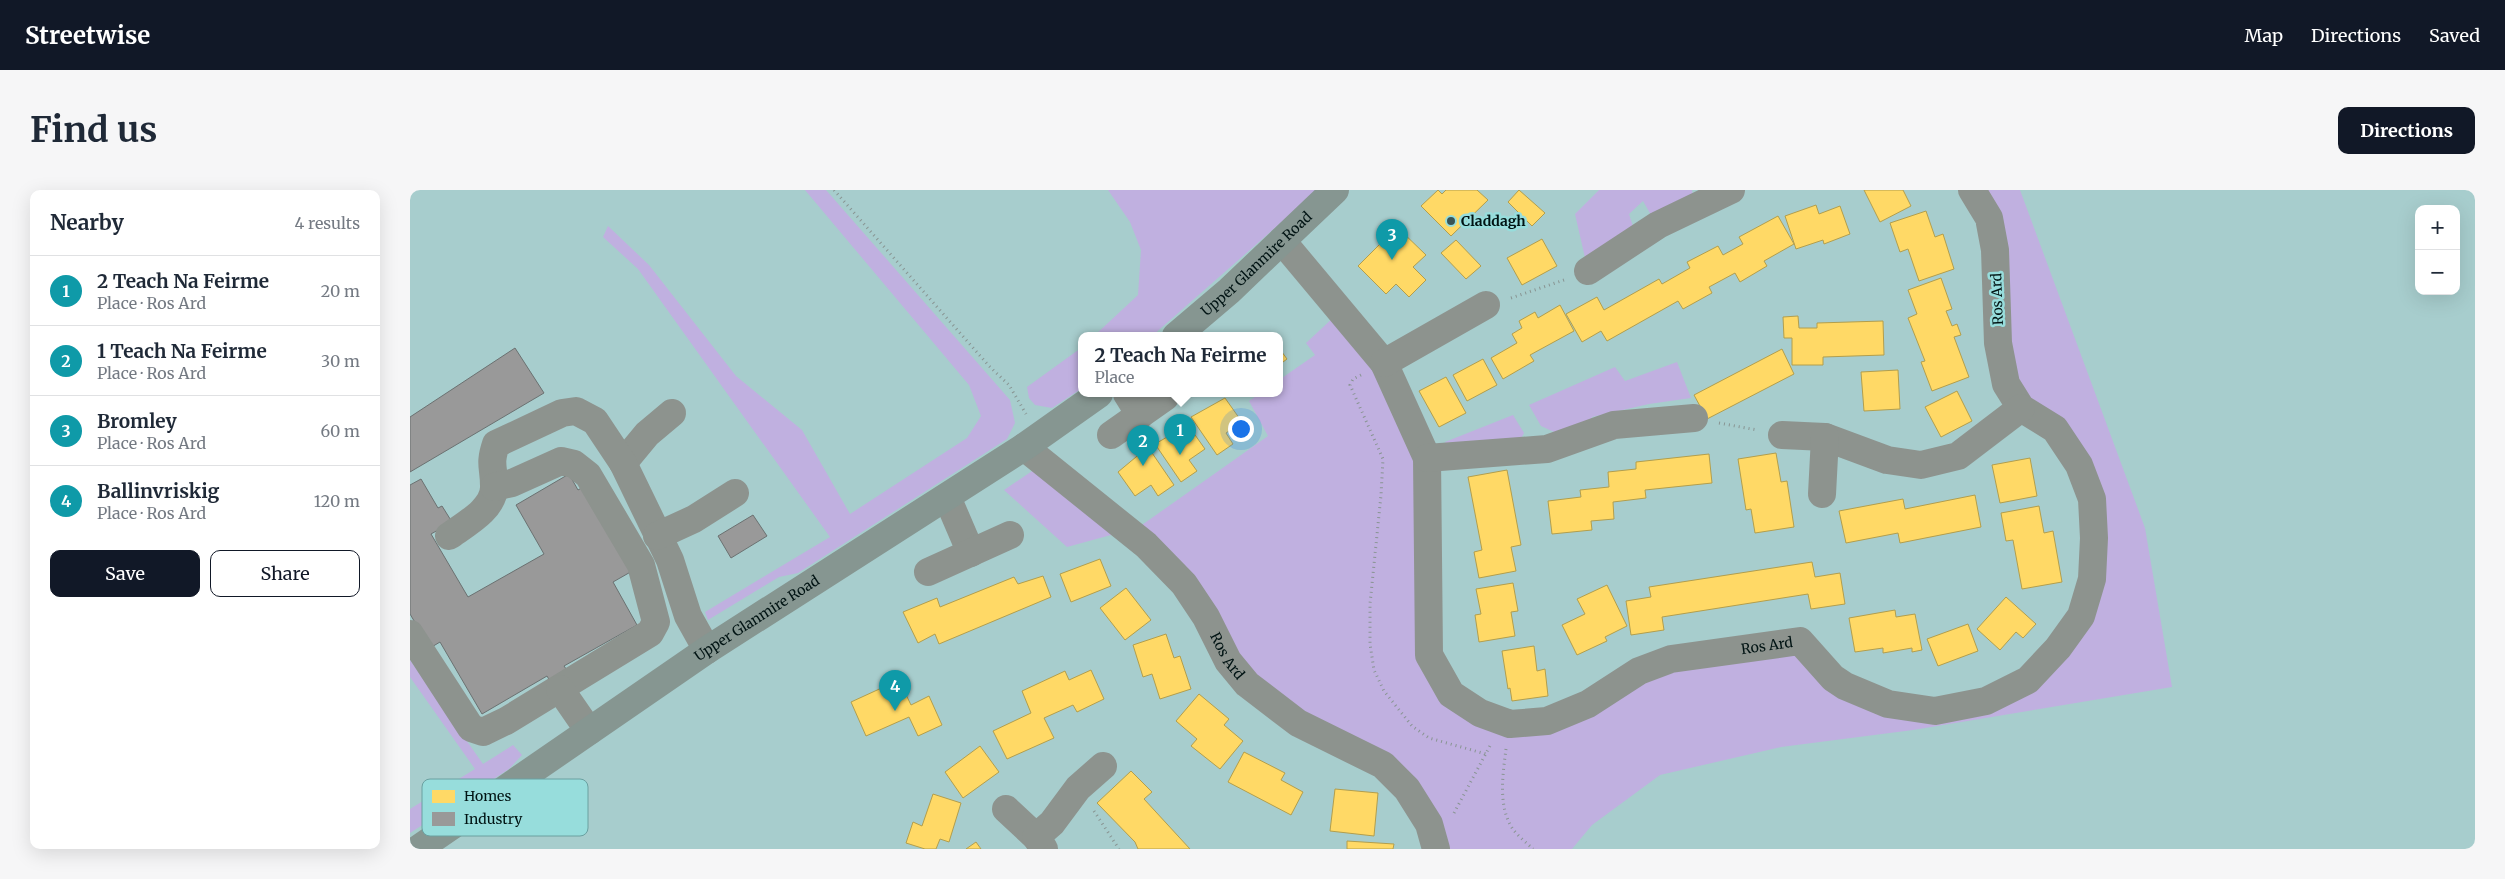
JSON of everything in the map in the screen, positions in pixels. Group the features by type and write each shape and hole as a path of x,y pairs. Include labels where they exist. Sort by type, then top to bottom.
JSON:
{"main road":[{"name":"Upper Glanmire Road","path":"1180,332 1282,241 1335,190"},
{"name":"Upper Glanmire Road","path":"519,779 707,650 946,497 1095,397"},
{"name":"Upper Glanmire Road","path":"418,849 437,836"}],"street":[{"path":"1588,271 1658,226 1731,190"},
{"name":"Ros Ard","path":"1282,241 1384,363 1427,458 1429,654 1451,694 1480,713 1507,723 1548,720 1588,704 1640,671 1671,659 1800,641 1833,678 1888,704 1935,711 1986,701 2028,680 2058,648 2081,616 2092,579 2094,538 2092,499 2079,465 2055,429 2021,408 2006,384 1998,343 1994,250 1988,215 1972,190"},
{"path":"1384,363 1486,306"},
{"path":"1110,436 1134,404 1165,397"},
{"path":"1782,435 1825,437 1887,460 1921,465 1958,456 2021,408"},
{"path":"448,536 475,517 489,502 494,487 490,461 496,444 562,412 576,411 595,421 623,462 670,560 688,616 707,650"},
{"path":"623,462 647,434 672,413"},
{"path":"1427,458 1547,449 1614,425 1694,418"},
{"path":"1822,494 1825,437"},
{"name":"Ros Ard","path":"1024,446 1146,545 1184,584 1206,617 1228,662 1247,684 1298,723 1383,765 1407,789 1429,824 1434,841"},
{"path":"410,634 471,728 483,732 506,721 650,633 656,622 654,606 641,566 588,475 574,464 560,461 512,483 494,487"},
{"path":"657,536 694,519 735,493"},
{"path":"946,497 971,553"},
{"path":"928,572 1010,535"},
{"path":"560,688 589,731"},
{"path":"1006,809 1040,843 1078,788 1103,766"}],"path":[{"path":"834,190 989,366 1009,385 1018,399"},
{"path":"1486,306 1534,292 1588,271"},
{"path":"1384,363 1353,379 1350,385 1383,459 1370,604 1370,644 1374,670 1384,691 1412,726 1429,738 1486,754"},
{"path":"1694,418 1782,435"},
{"path":"1434,841 1445,829 1486,754 1507,723"},
{"path":"1507,723 1503,772 1504,806 1511,827 1533,849"},
{"path":"1078,788 1119,849"}],"shaded area":[{"path":"805,190 826,190 1010,400 1015,423 1007,439 798,573 779,577 708,620 705,612 830,537 638,269 603,237 608,226 649,265 736,376 802,430 850,514 967,438 981,416 969,385"},
{"path":"1108,190 1318,190 1157,332 1098,332 1138,295 1141,250 1130,222"},
{"path":"1599,190 1692,190 1695,207 1651,215 1643,201 1629,214 1637,239 1588,271 1575,214"},
{"path":"1972,190 2020,190 2145,528 2172,687 1913,730 1781,747 1660,775 1592,825 1572,849 1444,849 1440,826 1263,687 1139,527 1268,436 1249,401 1255,397 1283,397 1283,377 1315,355 1306,343 1335,316 1378,374 1418,466 1424,666 1504,729 1671,659 1800,641 1845,686 1935,711 2028,680 2081,616 2087,486 2025,411"},
{"path":"1078,350 1078,391 1052,408 1035,405 1029,398 1027,387"},
{"path":"1677,362 1691,398 1649,404 1592,417 1591,426 1565,437 1541,426 1529,405 1615,367 1625,381"},
{"path":"1513,415 1524,433 1517,446 1448,450 1445,442"},
{"path":"1038,467 1122,532 1067,547 1004,490"},
{"path":"410,660 483,764 513,745 522,755 509,769 494,779 459,779 475,769 410,677"},
{"path":"422,802 422,825 410,833 410,809"}],"building: Homes":[{"name":"Claddagh","path":"1438,190 1442,194 1446,190 1477,190 1488,200 1451,236 1421,206"},
{"path":"1519,190 1545,213 1532,226 1508,202"},
{"path":"1864,190 1903,190 1911,206 1880,222"},
{"path":"1816,205 1819,214 1840,206 1850,234 1824,244 1823,240 1796,249 1785,216"},
{"path":"1926,211 1935,237 1943,234 1954,269 1919,281 1908,249 1900,252 1890,223"},
{"path":"1778,216 1794,244 1764,261 1767,266 1740,282 1735,273 1709,287 1712,293 1683,309 1678,301 1607,341 1601,331 1582,342 1566,314 1597,297 1604,310 1659,279 1662,284 1690,268 1687,262 1718,246 1723,255 1743,244 1739,237"},
{"path":"1397,227 1426,255 1413,267 1426,280 1409,297 1396,284 1386,294 1358,266"},
{"path":"1542,239 1557,266 1522,285 1507,258"},
{"path":"1456,240 1481,266 1466,279 1441,253"},
{"path":"1941,278 1952,309 1946,311 1952,326 1957,324 1961,335 1954,337 1969,377 1932,391 1921,362 1925,361 1908,318 1917,314 1908,290"},
{"path":"1560,305 1574,331 1530,355 1534,361 1503,379 1491,358 1517,343 1512,334 1522,328 1519,321 1535,312 1538,318"},
{"path":"1798,316 1799,328 1817,328 1817,323 1883,321 1884,355 1823,357 1823,365 1792,365 1792,338 1784,338 1783,317"},
{"path":"1782,349 1794,374 1707,419 1694,395"},
{"path":"1283,354 1287,359 1283,362"},
{"path":"1483,359 1497,385 1467,401 1453,375"},
{"path":"1898,370 1900,409 1864,411 1861,372"},
{"path":"1446,377 1466,413 1439,427 1419,391"},
{"path":"1957,391 1972,421 1941,437 1925,407"},
{"path":"1225,398 1242,422 1226,433 1233,444 1217,455 1191,417"},
{"path":"1188,425 1205,449 1189,460 1197,471 1181,482 1155,444"},
{"path":"1148,447 1174,485 1158,496 1151,485 1135,496 1118,472"},
{"path":"1776,453 1781,482 1787,481 1794,527 1755,533 1751,509 1746,510 1738,459"},
{"path":"1709,454 1712,483 1645,490 1646,498 1613,502 1614,519 1591,521 1592,530 1552,534 1548,501 1581,497 1580,490 1609,487 1608,472 1636,469 1636,462"},
{"path":"2030,458 2037,496 2000,503 1992,465"},
{"path":"1507,470 1521,545 1511,547 1516,571 1479,578 1474,552 1482,550 1468,477"},
{"path":"1975,495 1981,527 1900,543 1898,533 1846,543 1839,511 1903,499 1905,509"},
{"path":"2039,506 2044,533 2053,531 2062,582 2022,589 2013,540 2006,541 2001,513"},
{"path":"1100,559 1111,586 1071,602 1060,574"},
{"path":"1812,562 1815,577 1840,573 1845,604 1811,609 1808,594 1662,617 1664,630 1631,635 1626,601 1651,597 1649,587"},
{"path":"1043,576 1051,597 939,644 935,634 918,643 903,612 937,598 940,607 1014,577 1018,584"},
{"path":"1513,583 1518,611 1511,612 1515,636 1479,642 1475,615 1481,614 1476,589"},
{"path":"1607,585 1627,626 1605,637 1607,641 1577,655 1562,625 1585,614 1577,599"},
{"path":"1126,588 1151,620 1125,640 1100,608"},
{"path":"2006,597 2036,624 2023,638 2016,632 2000,650 1977,629"},
{"path":"1895,610 1896,617 1915,614 1922,650 1912,652 1912,648 1883,653 1883,648 1855,652 1849,618"},
{"path":"1968,624 1978,651 1938,666 1927,639"},
{"path":"1166,634 1174,658 1180,656 1191,689 1160,699 1152,674 1143,677 1133,645"},
{"path":"1534,646 1537,671 1545,669 1548,696 1512,701 1510,688 1508,689 1502,651"},
{"path":"1091,670 1104,699 1077,712 1073,705 1044,718 1054,738 1007,759 993,731 1031,713 1022,691 1065,671 1069,680"},
{"path":"899,680 911,705 929,696 942,725 918,736 909,717 866,736 851,702"},
{"path":"1199,694 1229,719 1224,725 1243,741 1220,769 1191,746 1197,739 1176,721"},
{"path":"980,746 999,772 963,798 945,772"},
{"path":"1244,752 1285,773 1281,780 1303,792 1291,815 1228,782"},
{"path":"1131,771 1152,792 1144,799 1190,849 1138,849 1135,842 1097,803"},
{"path":"1335,789 1378,793 1374,836 1330,831"},
{"path":"933,794 961,803 949,842 940,839 936,849 925,849 906,843 913,822 922,826"},
{"path":"1347,841 1394,844 1393,849 1347,849"},
{"path":"976,842 981,849 966,849"}],"building: Industry":[{"path":"515,348 544,393 410,472 410,417"},
{"path":"569,474 578,490 585,486 634,570 613,582 637,625 564,666 569,673 551,683 547,676 482,714 440,642 430,648 410,614 410,485 421,479 438,508 442,506 452,522 431,534 468,597 544,554 516,505"},
{"path":"753,515 767,536 731,558 718,536"}],"place":[{"name":"Claddagh","path":"1451,221"},
{"name":"Bromley","path":"1392,260"},
{"name":"2 Teach Na Feirme","path":"1180,455"},
{"name":"1 Teach Na Feirme","path":"1143,466"},
{"name":"Ballinvriskig","path":"895,711"}]}
